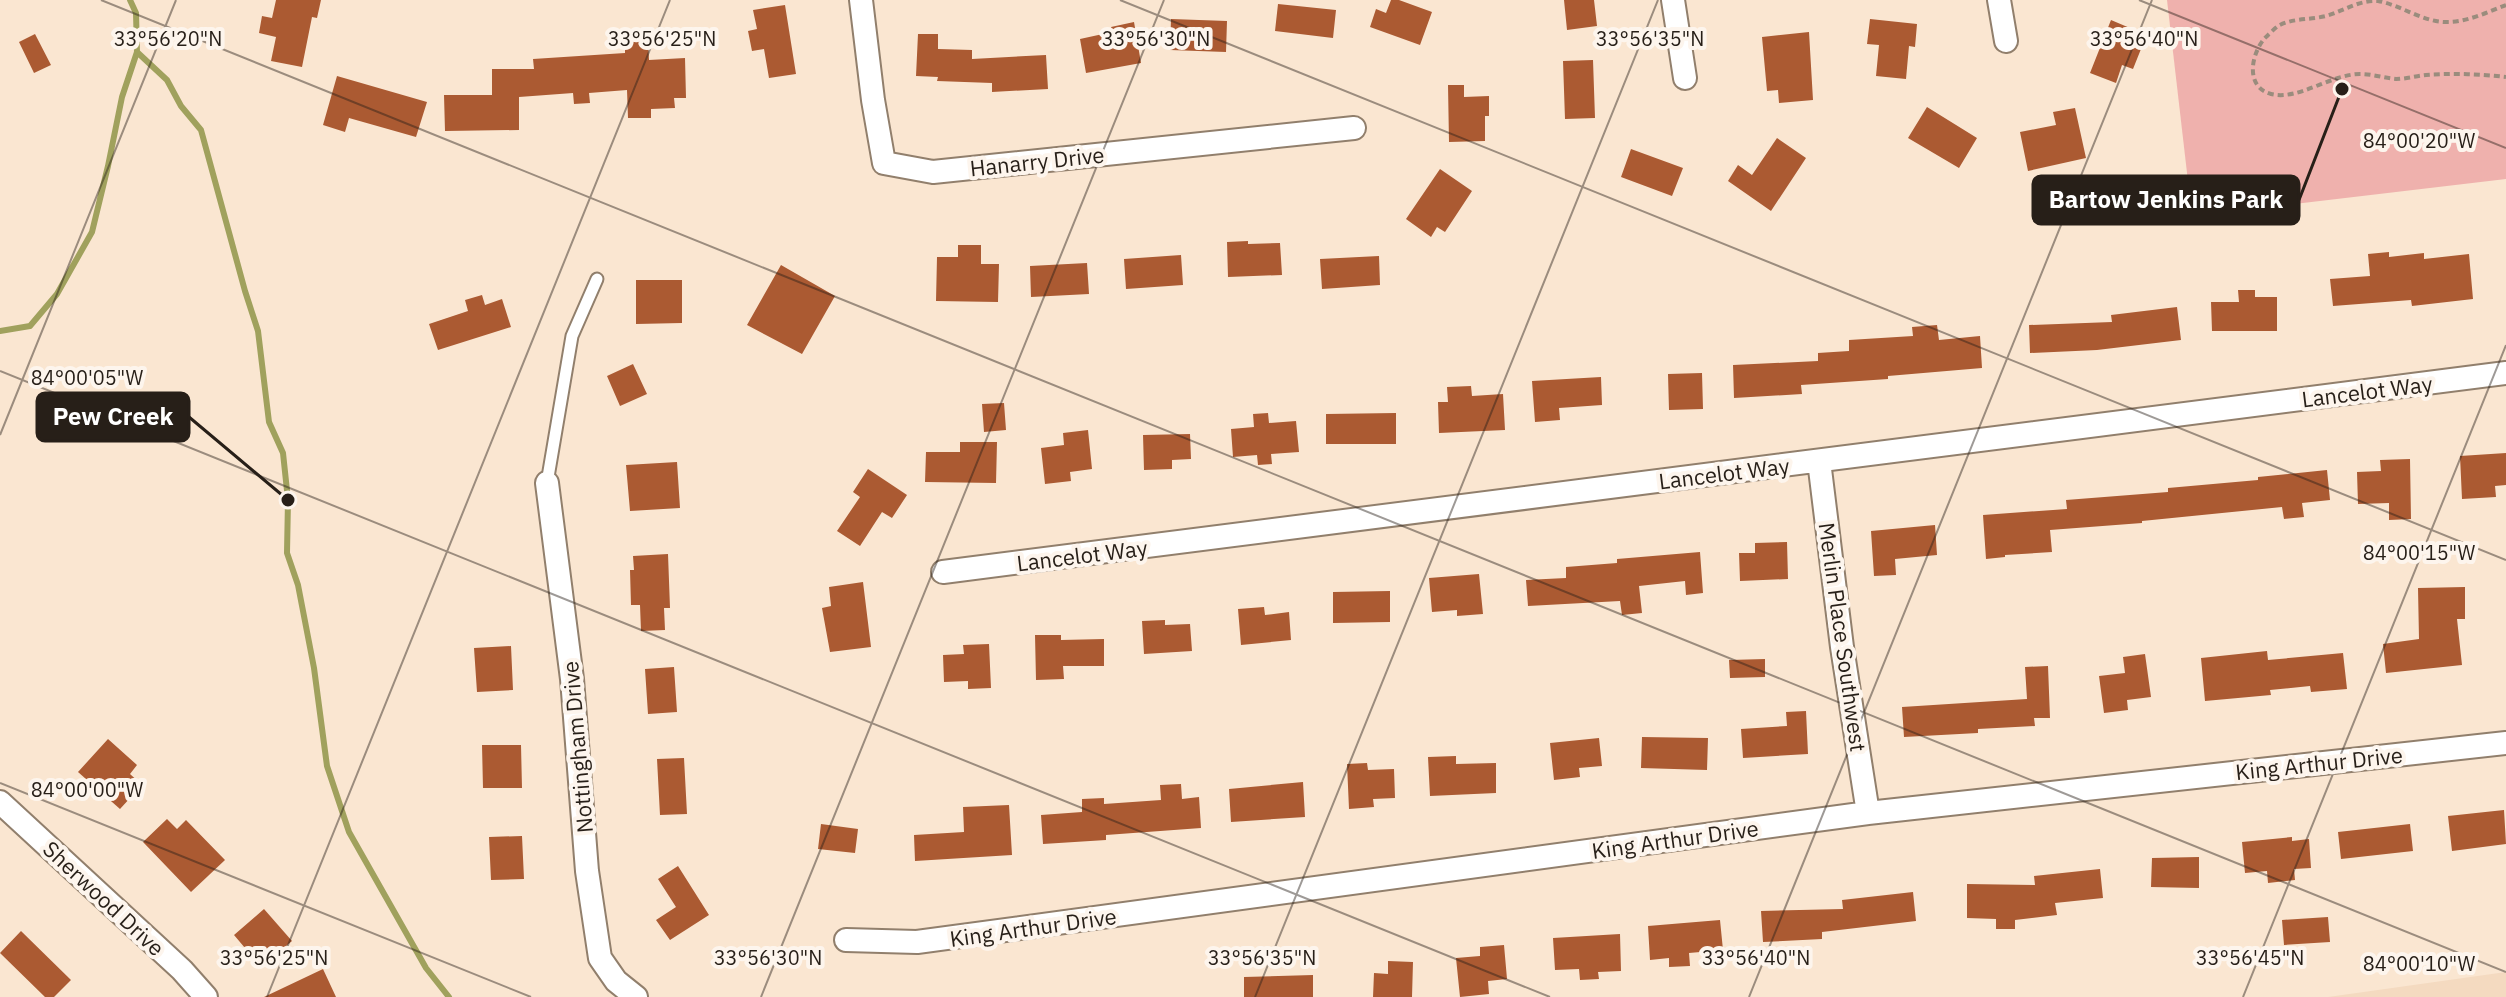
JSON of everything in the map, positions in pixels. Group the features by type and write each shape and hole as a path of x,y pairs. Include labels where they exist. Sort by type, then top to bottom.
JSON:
{"street":[{"name":"Hanarry Drive","path":"861,0 884,163 933,172 1354,128"},
{"path":"1673,0 1685,78"},
{"path":"1999,0 2006,41"},
{"name":"Lancelot Way","path":"943,572 2506,373"},
{"name":"Merlin Place Southwest","path":"1819,461 1842,647 1868,813"},
{"name":"Nottingham Drive","path":"547,483 572,679 587,871 600,958 616,981 636,997"},
{"name":"King Arthur Drive","path":"846,940 917,942 1868,813 2506,743"},
{"name":"Sherwood Drive","path":"0,802 182,970 206,997"}],"lane":[{"path":"547,483 572,336 597,279"}],"path":[{"path":"2506,5 2444,23 2390,3 2372,0 2357,2 2330,15 2279,26 2254,53 2252,69 2256,83 2268,93 2280,95 2305,90 2342,76 2359,74 2400,79 2426,75 2506,77"}],"shaded area":[{"path":"2167,0 2506,0 2506,179 2192,216"},
{"path":"2506,972 2506,997 2328,997"}],"building":[{"path":"276,0 321,0 317,18 312,17 302,67 271,61 276,37 259,33 262,16 272,18"},
{"path":"1391,0 1432,12 1420,45 1370,27 1376,9 1386,13"},
{"path":"1564,0 1594,0 1597,26 1567,30"},
{"path":"1278,4 1336,10 1333,38 1275,31"},
{"path":"785,5 796,74 769,78 764,49 752,51 748,31 757,29 753,10"},
{"path":"1171,19 1227,21 1226,52 1170,50"},
{"path":"1870,19 1917,24 1915,47 1909,46 1906,79 1876,76 1879,45 1867,44"},
{"path":"2111,20 2137,31 2131,46 2141,49 2133,69 2122,65 2116,83 2090,73"},
{"path":"1134,22 1141,63 1086,73 1080,39 1112,32 1111,27"},
{"path":"1809,32 1813,100 1779,103 1778,90 1767,91 1762,37"},
{"path":"35,34 51,65 34,73 19,42"},
{"path":"918,34 938,34 938,49 972,50 972,59 1046,55 1048,89 992,92 992,83 937,81 938,77 916,76"},
{"path":"648,41 649,60 685,58 686,98 674,98 675,108 651,109 651,118 628,118 627,90 589,93 590,103 574,104 573,93 519,97 519,130 445,131 444,95 492,95 492,69 534,69 533,59 625,53 625,42"},
{"path":"1593,60 1595,118 1565,119 1563,61"},
{"path":"337,76 427,102 416,137 349,118 345,132 323,125"},
{"path":"1448,85 1464,85 1464,97 1489,96 1485,141 1449,142"},
{"path":"1927,107 1977,138 1959,168 1908,138"},
{"path":"2075,108 2086,158 2028,171 2020,132 2056,125 2053,112"},
{"path":"1777,138 1806,158 1771,211 1728,181 1738,165 1752,175"},
{"path":"1631,149 1683,168 1672,196 1621,177"},
{"path":"1440,169 1472,191 1445,232 1437,227 1431,237 1406,219"},
{"path":"1248,241 1248,244 1280,243 1282,275 1228,277 1227,242"},
{"path":"958,245 981,245 981,264 999,264 998,302 936,301 937,257 958,257"},
{"path":"2389,252 2389,257 2424,253 2424,259 2469,254 2473,299 2412,306 2411,300 2333,306 2330,279 2370,276 2368,254"},
{"path":"1181,255 1183,285 1126,289 1124,259"},
{"path":"1379,256 1380,285 1322,289 1320,259"},
{"path":"1087,263 1089,294 1031,297 1030,266"},
{"path":"781,265 835,296 802,354 747,325"},
{"path":"636,280 682,280 682,323 636,324"},
{"path":"2238,290 2255,290 2255,297 2277,297 2277,331 2212,331 2211,302 2239,302"},
{"path":"482,295 485,305 502,299 511,327 438,350 429,324 468,311 465,300"},
{"path":"2177,307 2181,340 2097,350 2030,353 2029,325 2112,322 2111,315"},
{"path":"1937,325 1939,340 1980,336 1982,368 1801,385 1802,394 1734,398 1733,365 1818,361 1818,353 1849,351 1849,340 1913,336 1912,327"},
{"path":"633,364 647,394 620,406 607,376"},
{"path":"1702,373 1703,409 1669,410 1668,374"},
{"path":"1601,377 1602,405 1559,408 1560,420 1535,422 1532,381"},
{"path":"1471,386 1472,396 1503,394 1505,430 1439,433 1438,402 1448,402 1447,387"},
{"path":"1004,403 1006,430 984,432 982,404"},
{"path":"1268,413 1269,423 1296,421 1299,452 1271,454 1272,464 1258,465 1257,455 1233,457 1231,429 1254,427 1253,414"},
{"path":"1396,413 1396,444 1326,444 1326,414"},
{"path":"1088,430 1092,469 1070,472 1071,481 1045,484 1041,448 1064,445 1063,433"},
{"path":"1190,434 1191,459 1172,460 1172,469 1144,470 1143,435"},
{"path":"960,442 997,442 996,483 925,482 926,452 960,452"},
{"path":"2506,453 2506,485 2495,486 2496,497 2462,499 2460,456"},
{"path":"2410,459 2411,519 2389,520 2389,503 2358,504 2357,472 2381,471 2380,460"},
{"path":"677,462 680,508 630,511 626,465"},
{"path":"868,469 907,495 892,518 882,512 860,546 837,531 860,497 853,492"},
{"path":"2327,470 2330,500 2302,503 2304,517 2284,519 2282,507 2050,530 2052,552 1986,559 1983,515 2067,509 2066,500 2168,492 2168,488"},
{"path":"1935,525 1937,555 1895,559 1896,575 1874,576 1871,531"},
{"path":"1787,542 1788,579 1740,581 1739,553 1755,553 1755,543"},
{"path":"1700,552 1703,593 1686,595 1685,581 1639,586 1642,613 1622,615 1620,601 1528,606 1526,580 1566,578 1566,567"},
{"path":"668,554 670,608 664,608 665,630 641,631 640,605 631,605 630,570 634,570 633,556"},
{"path":"1479,574 1483,614 1457,616 1457,610 1432,612 1429,578"},
{"path":"863,582 871,647 830,652 822,608 831,606 829,587"},
{"path":"2465,587 2465,619 2457,619 2462,665 2386,673 2383,644 2419,639 2418,588"},
{"path":"1390,591 1390,622 1333,623 1333,592"},
{"path":"1264,607 1265,615 1289,612 1291,640 1241,645 1238,609"},
{"path":"1165,620 1165,625 1190,624 1192,651 1144,654 1142,621"},
{"path":"1035,635 1061,635 1061,640 1104,639 1104,666 1063,666 1064,679 1036,680"},
{"path":"989,644 991,688 968,689 968,681 944,682 943,655 964,654 963,645"},
{"path":"511,646 513,690 477,692 474,648"},
{"path":"2267,651 2268,660 2343,653 2347,689 2311,692 2310,686 2270,690 2271,695 2205,701 2201,658"},
{"path":"2145,654 2151,697 2127,700 2128,710 2104,713 2099,676 2125,673 2123,657"},
{"path":"1765,659 1765,677 1730,678 1729,660"},
{"path":"2048,666 2050,718 2034,718 2035,726 1904,737 1902,707 2027,699 2025,667"},
{"path":"674,667 677,712 648,714 645,669"},
{"path":"1806,711 1808,754 1743,758 1741,729 1787,726 1786,712"},
{"path":"1642,737 1708,738 1707,770 1641,768"},
{"path":"1599,738 1602,766 1579,768 1580,777 1554,780 1550,743"},
{"path":"108,739 137,765 130,774 142,785 120,809 78,772"},
{"path":"482,745 521,745 522,788 483,788"},
{"path":"1456,756 1456,764 1496,763 1496,793 1430,796 1428,757"},
{"path":"684,758 687,814 660,815 657,759"},
{"path":"1367,763 1368,770 1394,769 1395,798 1373,799 1374,807 1349,809 1347,764"},
{"path":"1303,782 1305,817 1231,822 1229,789"},
{"path":"1181,784 1182,799 1199,797 1201,828 1106,835 1106,840 1043,844 1041,815 1082,812 1082,799 1104,798 1104,804 1161,800 1160,785"},
{"path":"1009,805 1012,855 915,861 914,835 964,832 963,807"},
{"path":"2504,810 2506,844 2452,851 2448,816"},
{"path":"167,819 177,829 186,820 225,860 191,892 143,842"},
{"path":"821,824 858,829 855,853 818,849"},
{"path":"2410,824 2413,851 2341,859 2338,832"},
{"path":"522,836 524,879 491,880 489,837"},
{"path":"2292,837 2292,841 2309,839 2311,868 2294,869 2295,880 2268,883 2267,871 2245,873 2242,842"},
{"path":"2199,857 2199,888 2151,887 2152,858"},
{"path":"678,866 709,915 670,940 656,920 676,907 658,879"},
{"path":"2100,869 2103,898 2055,903 2057,915 2015,920 2015,929 1996,929 1996,919 1967,918 1967,884 2035,885 2034,876"},
{"path":"1913,892 1916,921 1822,932 1822,939 1763,942 1761,911 1843,909 1842,900"},
{"path":"264,909 292,941 261,967 234,935"},
{"path":"2328,917 2330,942 2284,945 2282,920"},
{"path":"1720,920 1723,950 1689,953 1690,966 1669,967 1669,958 1650,960 1648,926"},
{"path":"21,931 71,980 54,997 45,997 0,953"},
{"path":"1620,934 1621,971 1598,972 1599,979 1580,980 1579,969 1555,970 1553,938"},
{"path":"1504,945 1507,979 1488,981 1489,994 1460,997 1456,958 1480,956 1480,947"},
{"path":"1388,961 1413,962 1412,997 1373,997 1374,973 1388,974"},
{"path":"323,969 336,997 264,997"},
{"path":"1313,975 1313,997 1244,997 1244,977"}],"waterway":[{"path":"0,331 30,326 57,294 92,232 122,97 137,52 136,13 130,0"},
{"path":"137,52 167,80 181,106 201,130 258,331 269,422 283,453 288,500 287,553 298,585 314,668 327,766 349,832 426,968 449,997"}],"place":[{"name":"Bartow Jenkins Park","path":"2342,89"},
{"name":"Pew Creek","path":"288,500"}]}
